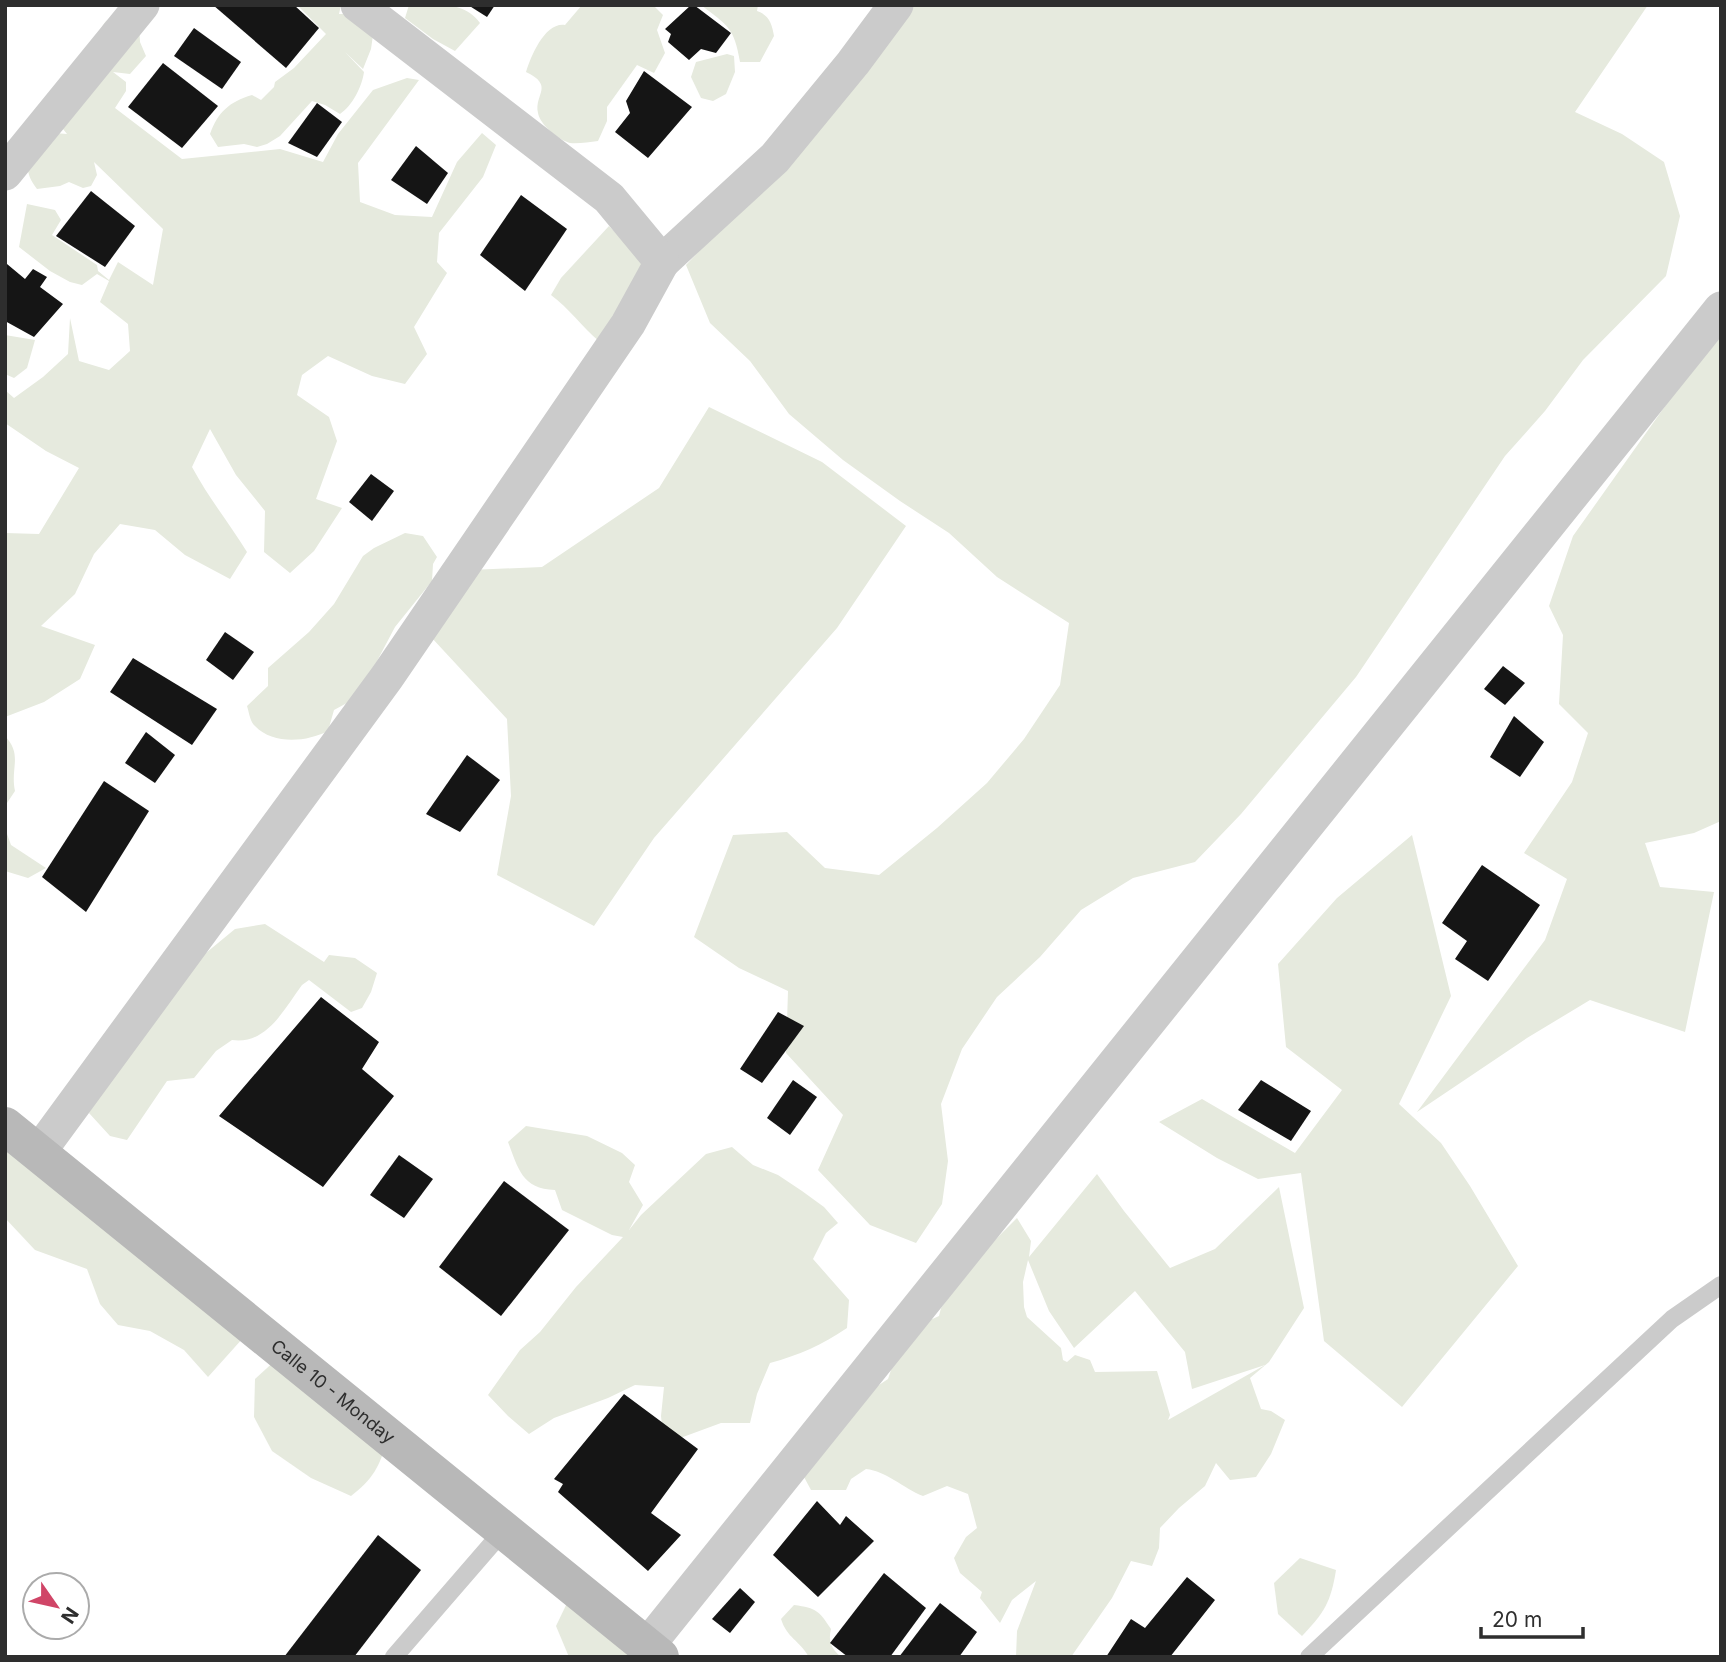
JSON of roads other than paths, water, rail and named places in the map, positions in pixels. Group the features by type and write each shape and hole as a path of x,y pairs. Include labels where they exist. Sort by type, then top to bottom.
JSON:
{"street":[{"path":"5,173 142,5"},
{"path":"358,5 609,198 662,262"},
{"path":"38,1153 387,677 628,324 662,262 775,158 897,5"},
{"path":"653,1651 1721,309"},
{"name":"Calle 10 - Monday","path":"5,1126 653,1651"}],"lane":[{"path":"1309,1657 1672,1319 1721,1286"},
{"path":"394,1657 503,1530"}]}
